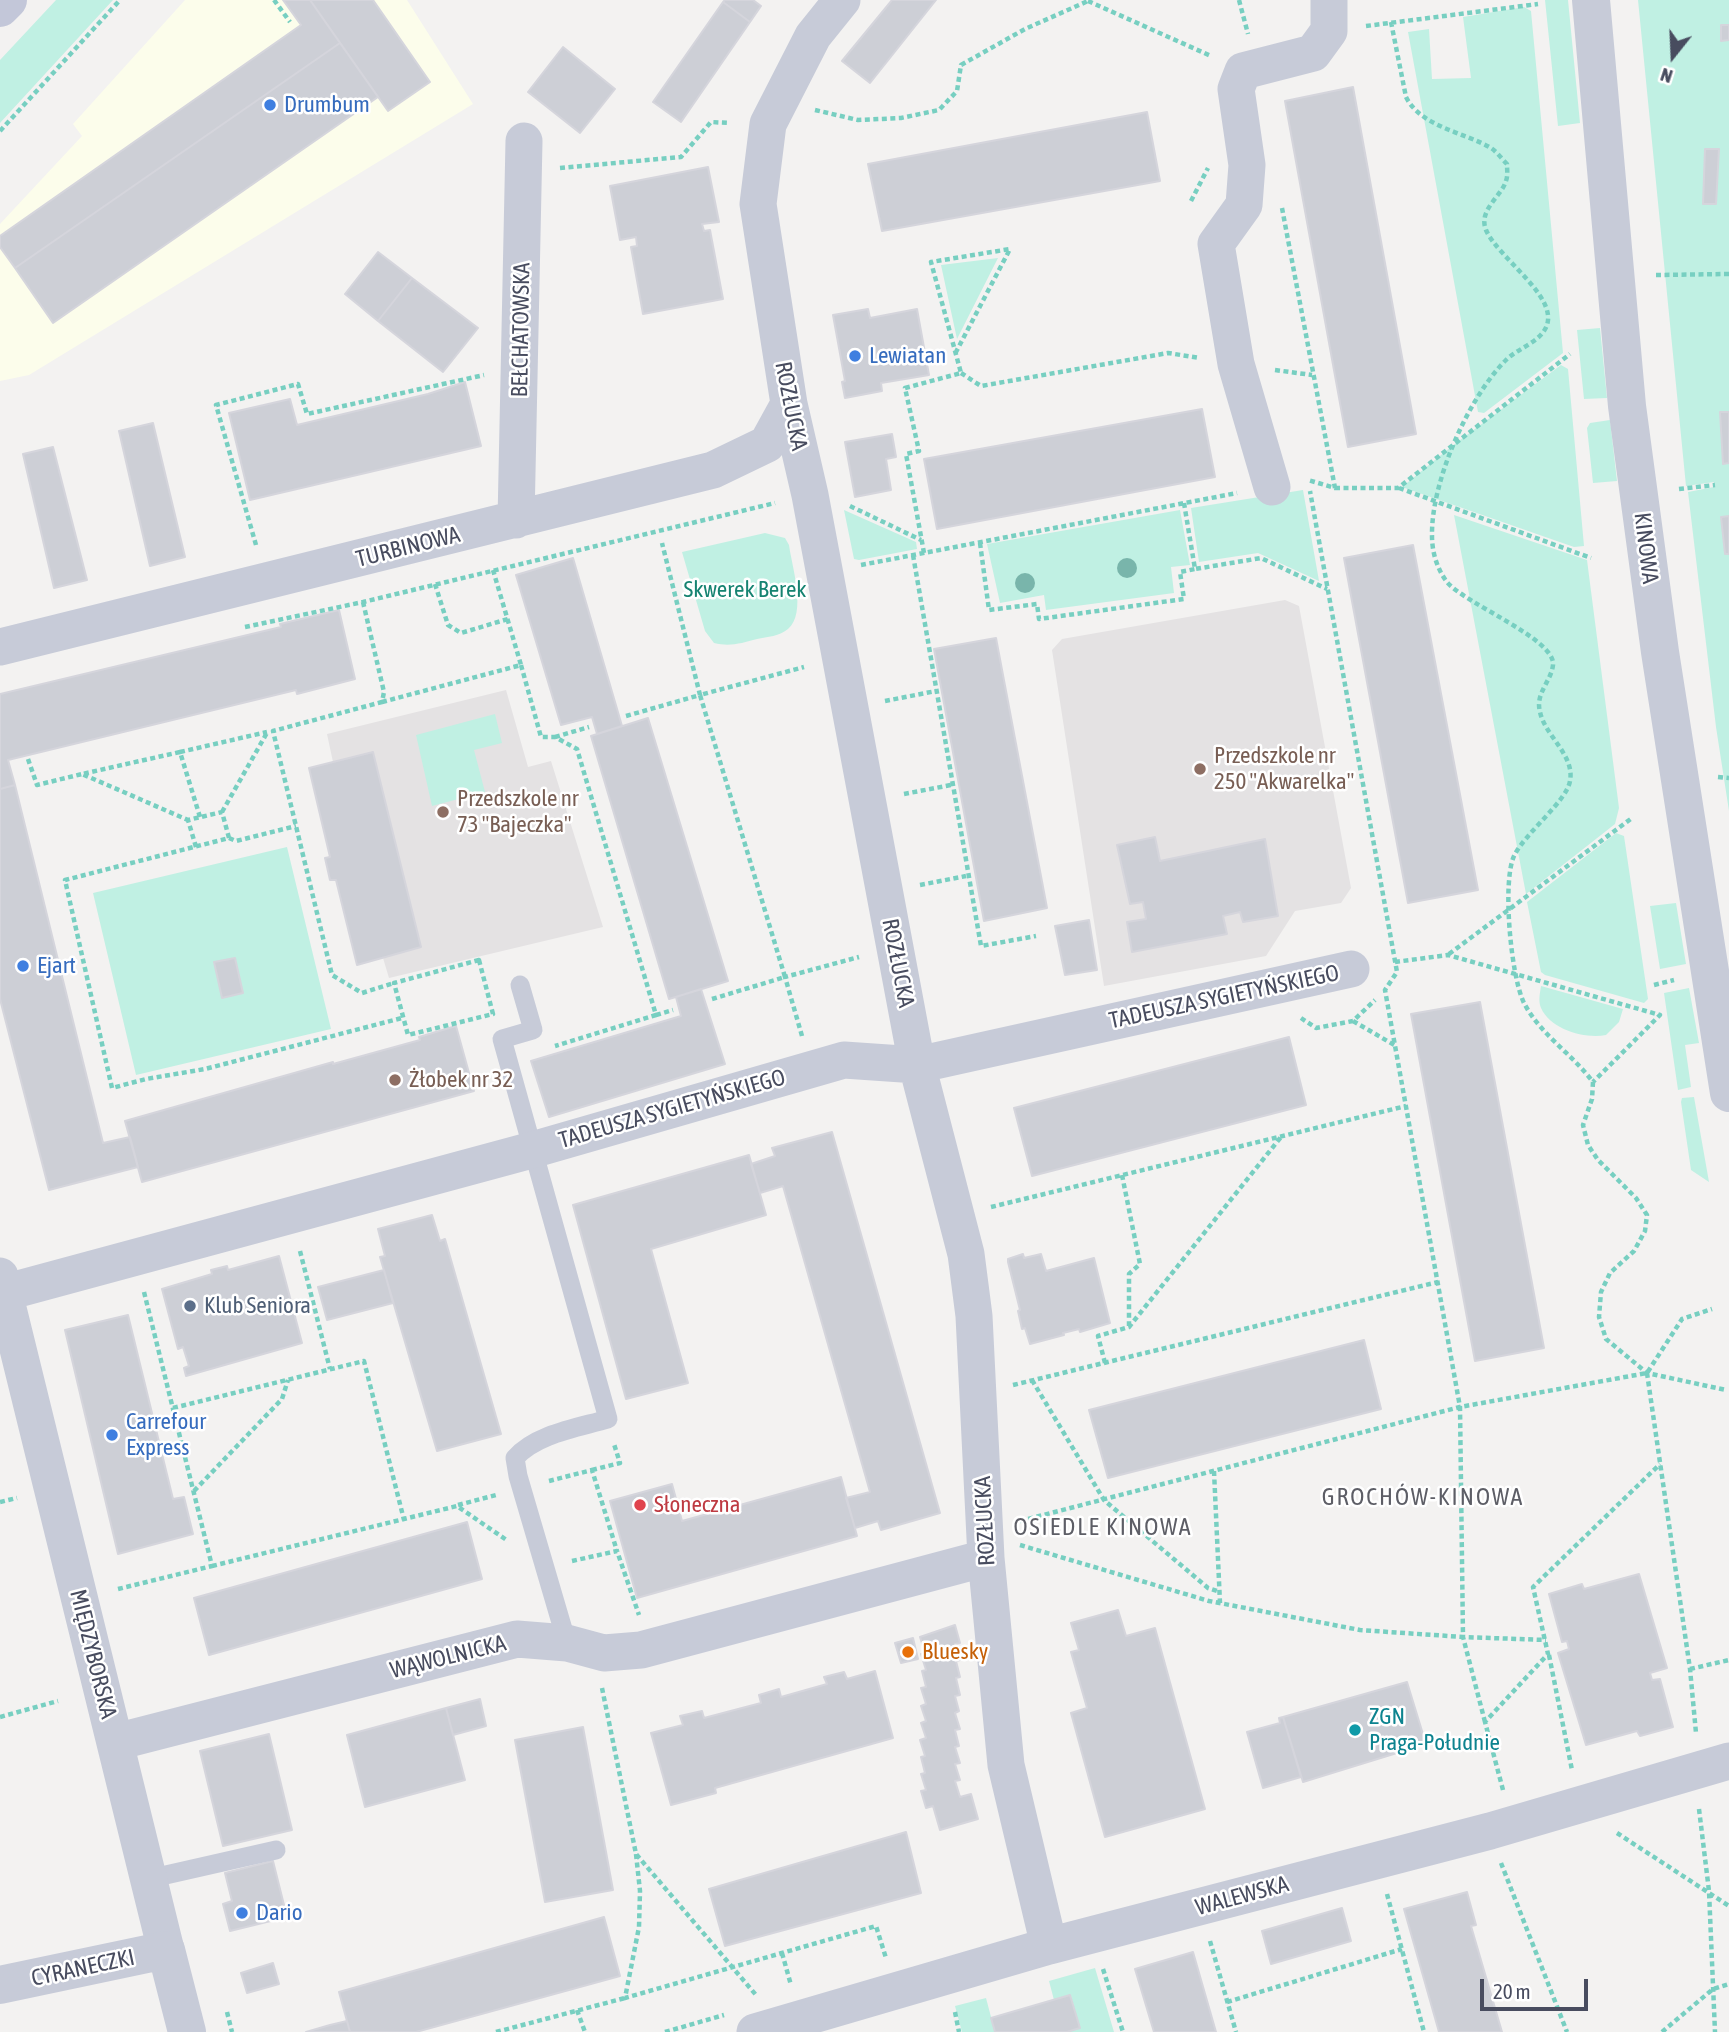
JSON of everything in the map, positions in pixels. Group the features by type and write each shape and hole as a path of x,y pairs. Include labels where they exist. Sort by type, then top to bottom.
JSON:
{"main road":[{"path":"0,8 8,0"}],"street":[{"name":"ROZŁUCKA","path":"842,0 813,36 768,124 758,204 789,404 810,495 917,1065 966,1254 1001,1551 1006,1765 1049,1946"},
{"name":"KINOWA","path":"1591,0 1628,406 1660,652 1729,1093"},
{"path":"1272,487 1236,364 1216,244 1244,205 1247,165 1237,89 1250,69 1313,53 1329,15"},
{"name":"BEŁCHATOWSKA","path":"516,520 524,156"},
{"name":"TURBINOWA","path":"0,648 713,470 767,444 789,404"},
{"name":"TADEUSZA SYGIETYŃSKIEGO","path":"1,1288 532,1150 844,1060 917,1065 1351,969"},
{"name":"MIĘDZYBORSKA","path":"1,1288 187,2032"},
{"name":"WĄWOLNICKA","path":"116,1742 517,1639 567,1643 604,1653 640,1650 1001,1551"},
{"name":"WALEWSKA","path":"759,2018 1092,1936 1490,1830 1729,1761"},
{"name":"CYRANECZKI","path":"0,1985 166,1951"}],"lane":[{"path":"520,985 533,1030 502,1039 608,1419 554,1435 523,1449 515,1458 567,1643"},
{"path":"148,1879 276,1850"}],"path":[{"path":"0,131 120,0"},
{"path":"274,0 290,23"},
{"path":"813,110 858,120 901,118 939,110 957,91 961,65 1025,29 1088,0 1250,69"},
{"path":"1239,0 1250,69"},
{"path":"1329,15 1391,22 1538,4"},
{"path":"1391,22 1406,97 1411,107 1432,122 1494,150 1507,164 1506,181 1485,218 1486,229 1500,251 1544,299 1548,311 1547,325 1534,341 1506,360 1467,414 1452,446 1436,502 1432,537 1434,557 1447,581 1461,594 1550,651 1553,665 1539,696 1539,710 1546,730 1562,751 1571,772 1570,784 1529,833 1514,856 1508,879 1516,974 1524,1002 1549,1036 1593,1082 1592,1099 1583,1125 1588,1145 1598,1160 1636,1198 1647,1215 1646,1230 1634,1251 1610,1273 1601,1292 1600,1317 1606,1339 1647,1373"},
{"path":"524,156 681,157 711,122 734,123"},
{"path":"1280,197 1335,488"},
{"path":"956,352 1010,249 931,262 961,373 981,386 1168,353 1312,375"},
{"path":"1657,275 1729,274"},
{"path":"1398,488 1570,354"},
{"path":"259,557 216,405 298,384 307,414 520,367"},
{"path":"924,553 906,454 919,451 905,388 961,373"},
{"path":"1308,480 1397,972 1385,990 1460,1407 1463,1637 1504,1797"},
{"path":"850,567 1308,480 1335,488 1398,488 1591,558"},
{"path":"1679,489 1714,485"},
{"path":"237,629 363,602 810,495"},
{"path":"1184,503 1195,569"},
{"path":"848,505 921,540"},
{"path":"662,543 700,695 804,1042"},
{"path":"980,543 989,610 1037,604 1039,619 1184,600 1180,572 1261,558 1328,590"},
{"path":"913,555 981,946 1037,936"},
{"path":"493,570 541,737 555,737 589,727"},
{"path":"435,584 448,625 461,633 508,619"},
{"path":"363,602 384,692 382,702"},
{"path":"626,716 817,663"},
{"path":"28,759 37,785 267,732 521,664"},
{"path":"874,704 936,691"},
{"path":"273,730 331,975 362,993 394,983 479,960 493,1014 408,1035 394,983"},
{"path":"229,838 222,812 267,732"},
{"path":"555,737 577,749 656,1015"},
{"path":"180,752 200,817"},
{"path":"82,774 188,820 222,812"},
{"path":"1718,777 1729,778"},
{"path":"892,796 951,785"},
{"path":"1448,955 1632,818"},
{"path":"188,820 196,847"},
{"path":"296,826 236,841 229,838 65,880 112,1088 205,1069 402,1018"},
{"path":"909,887 967,876"},
{"path":"712,999 867,955"},
{"path":"1395,962 1448,955 1660,1015 1593,1082"},
{"path":"507,1060 673,1010"},
{"path":"1353,1021 1396,1046"},
{"path":"984,1208 1406,1106"},
{"path":"1105,1363 1098,1336 1129,1327 1281,1136"},
{"path":"1122,1175 1140,1264 1129,1274 1129,1327"},
{"path":"298,1240 330,1369"},
{"path":"1005,1387 1438,1282"},
{"path":"142,1284 212,1566"},
{"path":"1697,1743 1690,1669 1647,1373 1682,1319 1712,1309"},
{"path":"173,1408 364,1361 404,1520"},
{"path":"1014,1522 1460,1407 1647,1373 1726,1391"},
{"path":"194,1492 282,1399 288,1380"},
{"path":"1032,1380 1104,1500 1208,1588 1220,1592"},
{"path":"592,1470 620,1463 608,1419"},
{"path":"1573,1778 1533,1587 1660,1464"},
{"path":"1214,1471 1220,1603"},
{"path":"118,1589 457,1506 545,1566 617,1551 643,1626"},
{"path":"1001,1551 1220,1603 1360,1630 1546,1640"},
{"path":"604,1653 601,1684 636,1854 640,1891 639,1927 625,1998"},
{"path":"1485,1722 1548,1654"},
{"path":"1690,1669 1729,1660"},
{"path":"0,1717 58,1701"},
{"path":"1699,1809 1709,1891 1715,2032"},
{"path":"1490,1830 1567,2032"},
{"path":"1617,1833 1729,1906"},
{"path":"636,1854 732,1967 759,2018"},
{"path":"1378,1860 1424,2032"},
{"path":"496,2032 876,1926 889,1969"},
{"path":"1208,1933 1236,2032"},
{"path":"1092,1936 1123,2032"},
{"path":"1227,2002 1402,1949"},
{"path":"782,1953 794,1996"},
{"path":"1662,2032 1713,1989 1729,1984"},
{"path":"578,2010 585,2032"},
{"path":"227,2012 232,2032"}],"shaded area":[{"path":"185,0 407,0 473,104 29,375 0,381 0,224 82,136 73,124"},
{"name":"Przedszkole nr 250 \"Akwarelka\"","path":"1285,600 1299,606 1351,888 1341,903 1295,911 1266,956 1104,986 1052,650 1062,639"},
{"name":"Przedszkole nr 73 \"Bajeczka\"","path":"506,690 528,767 551,761 603,927 389,978 383,958 357,965 336,880 330,880 325,858 330,856 309,768 333,762 327,734"}],"green space":[{"path":"56,0 113,0 0,123 0,60"},
{"path":"1545,0 1568,0 1580,123 1558,126"},
{"path":"1638,0 1729,0 1729,811 1716,727 1688,492 1714,487 1714,482 1686,486"},
{"path":"1524,7 1531,11 1563,353 1484,413 1478,412 1408,32 1429,29 1432,79 1471,78 1463,17"},
{"path":"998,258 957,339 941,265"},
{"path":"1600,328 1607,398 1584,399 1577,330"},
{"path":"1561,365 1568,369 1584,546 1574,547 1402,487 1452,446"},
{"path":"1610,420 1617,481 1593,483 1587,428 1590,423"},
{"path":"1303,490 1319,581 1258,553 1199,562 1191,508"},
{"path":"844,510 916,542 917,549 854,559"},
{"path":"1180,510 1190,565 1171,567 1174,593 1046,610 1044,595 1000,603 987,544"},
{"path":"1454,515 1587,560 1619,808 1615,824 1526,894"},
{"name":"Skwerek Berek","path":"765,533 785,538 789,545 797,589 794,622 785,631 773,636 736,644 714,643 705,631 682,552"},
{"path":"495,714 502,743 474,750 485,792 432,806 416,735"},
{"path":"1616,833 1624,836 1648,999 1644,1003 1541,972 1527,902"},
{"path":"287,847 331,1029 136,1075 93,893"},
{"path":"1676,903 1686,964 1660,969 1650,906"},
{"path":"1541,986 1623,1009 1619,1022 1606,1035 1598,1036 1579,1034 1560,1027 1546,1016 1541,1008"},
{"path":"1689,988 1699,1043 1685,1045 1691,1087 1678,1090 1664,993"},
{"path":"1694,1097 1709,1182 1691,1170 1681,1102 1682,1098"},
{"path":"1095,1968 1114,2032 1067,2032 1080,2028 1071,1996 1054,2000 1049,1981"},
{"path":"986,1998 995,2032 962,2032 955,2006"}],"building":[{"path":"283,0 310,0 340,43 15,268 0,247 0,236 301,25"},
{"path":"310,0 373,0 430,82 388,111"},
{"path":"753,0 761,6 750,22 723,2"},
{"path":"892,0 936,0 870,83 842,61"},
{"path":"723,2 750,22 681,122 653,102"},
{"path":"1721,25 1729,25 1729,40 1721,41"},
{"path":"340,43 378,97 53,323 15,268"},
{"path":"563,47 615,89 580,133 528,92"},
{"path":"1353,87 1416,434 1348,447 1285,101"},
{"path":"1147,112 1160,181 882,231 868,164"},
{"path":"1705,149 1719,149 1716,204 1703,204"},
{"path":"708,167 719,222 702,224 704,231 710,230 723,299 643,314 631,247 637,246 636,237 620,240 610,186"},
{"path":"378,252 412,278 378,321 345,294"},
{"path":"412,278 478,328 443,372 378,321"},
{"path":"868,309 870,318 917,309 929,375 881,383 882,391 845,398 842,382 845,381 833,315"},
{"path":"465,382 481,446 250,500 229,413 290,399 297,425 428,394"},
{"path":"1202,409 1215,477 937,529 924,459"},
{"path":"1720,412 1729,412 1729,463 1723,464"},
{"path":"153,423 185,557 150,566 119,431"},
{"path":"892,434 896,457 886,459 891,490 855,497 845,442"},
{"path":"53,447 87,580 54,588 23,454"},
{"path":"1729,516 1729,554 1725,554 1721,517"},
{"path":"1413,545 1478,890 1408,903 1344,558"},
{"path":"573,558 622,726 597,734 592,717 561,725 516,575"},
{"path":"339,610 355,679 297,694 296,690 8,760 15,785 0,789 0,694 281,627 280,624"},
{"path":"996,638 1047,908 984,921 934,649"},
{"path":"648,718 728,981 669,999 591,736"},
{"path":"373,752 421,947 357,965 336,880 330,880 325,858 330,857 309,768"},
{"path":"15,785 103,1143 130,1137 138,1167 49,1190 0,999 0,789"},
{"path":"1155,837 1160,861 1265,839 1278,916 1243,922 1240,912 1223,916 1227,934 1132,952 1127,922 1146,919 1143,902 1130,904 1117,845"},
{"path":"1089,920 1097,970 1065,975 1055,926"},
{"path":"235,958 243,993 222,998 214,962"},
{"path":"701,989 725,1064 549,1117 531,1061 681,1016 676,997"},
{"path":"1480,1002 1544,1348 1475,1361 1411,1014"},
{"path":"456,1026 474,1091 142,1182 125,1121 420,1040 419,1037"},
{"path":"1289,1037 1306,1105 1032,1176 1014,1108"},
{"path":"832,1132 940,1513 881,1530 878,1521 855,1528 846,1498 870,1492 783,1186 760,1193 751,1164 775,1156 772,1148"},
{"path":"749,1155 766,1215 651,1249 688,1383 626,1399 573,1205"},
{"path":"432,1215 440,1241 445,1239 501,1434 437,1451 380,1257 385,1256 378,1229"},
{"path":"1023,1254 1024,1258 1041,1254 1046,1271 1094,1258 1110,1323 1080,1332 1079,1329 1063,1333 1064,1335 1030,1344 1025,1328 1022,1329 1008,1262 1008,1259"},
{"path":"279,1256 302,1343 186,1376 184,1368 189,1366 183,1347 178,1349 162,1289 212,1274 211,1270 227,1266 228,1270"},
{"path":"384,1270 393,1303 327,1320 318,1287"},
{"path":"128,1315 173,1499 184,1497 193,1534 118,1554 65,1330"},
{"path":"1364,1340 1381,1409 1108,1478 1089,1410"},
{"path":"841,1477 857,1536 637,1598 610,1501 672,1484 682,1521"},
{"path":"467,1522 482,1579 209,1655 194,1598"},
{"path":"1639,1574 1667,1668 1650,1673 1652,1680 1660,1679 1673,1727 1640,1736 1637,1731 1586,1745 1558,1653 1569,1649 1567,1641 1562,1642 1549,1594 1582,1584 1584,1589"},
{"path":"1118,1610 1126,1636 1155,1628 1205,1809 1105,1837 1071,1713 1087,1708 1071,1652 1079,1650 1071,1623"},
{"path":"955,1625 960,1643 955,1644 960,1660 956,1661 960,1677 956,1678 960,1695 955,1696 959,1711 955,1713 960,1729 955,1730 959,1746 955,1747 960,1763 955,1764 960,1780 955,1781 960,1797 971,1794 978,1819 940,1830 933,1806 926,1808 921,1791 926,1790 921,1774 925,1773 921,1757 925,1756 920,1740 926,1738 921,1723 926,1721 921,1706 926,1704 921,1688 926,1687 922,1671 926,1670 920,1637"},
{"path":"913,1638 918,1659 901,1663 895,1643"},
{"path":"875,1671 893,1738 715,1788 716,1793 671,1805 651,1733 683,1725 680,1716 702,1711 704,1718 761,1703 759,1695 779,1689 781,1697 827,1684 824,1677 844,1672 847,1679"},
{"name":"ZGN Praga-Południe","path":"1407,1682 1426,1744 1303,1782 1283,1717"},
{"path":"480,1699 486,1726 453,1735 446,1708"},
{"path":"446,1708 465,1780 365,1807 347,1735"},
{"path":"1283,1717 1301,1777 1263,1788 1247,1732 1280,1723 1279,1718"},
{"path":"583,1727 613,1890 545,1902 515,1740"},
{"path":"269,1734 292,1830 223,1846 200,1751"},
{"path":"906,1832 921,1893 725,1946 709,1889"},
{"path":"273,1861 287,1917 230,1931 223,1904 232,1901 225,1873"},
{"path":"1467,1892 1476,1925 1471,1926 1502,2032 1439,2032 1404,1909"},
{"path":"1342,1908 1351,1941 1271,1964 1262,1931"},
{"path":"604,1917 620,1976 416,2032 350,2032 339,1992"},
{"path":"1193,1952 1216,2032 1154,2032 1135,1969"},
{"path":"273,1963 279,1984 247,1993 241,1973"},
{"path":"1070,1995 1080,2028 1067,2032 995,2032 991,2018"},
{"path":"347,2021 350,2032 306,2032 330,2025"}],"place":[{"name":"Drumbum","path":"270,105"},
{"name":"Lewiatan","path":"855,356"},
{"name":"Przedszkole nr 250 \"Akwarelka\"","path":"1200,769"},
{"name":"Przedszkole nr 73 \"Bajeczka\"","path":"443,812"},
{"name":"Ejart","path":"23,966"},
{"name":"Żłobek nr 32","path":"395,1080"},
{"name":"Klub Seniora","path":"190,1306"},
{"name":"Carrefour Express","path":"112,1435"},
{"name":"Słoneczna","path":"640,1505"},
{"name":"Bluesky","path":"908,1652"},
{"name":"ZGN Praga-Południe","path":"1355,1730"},
{"name":"Dario","path":"242,1913"}],"district":[{"name":"GROCHÓW-KINOWA","path":"1423,1497"},
{"name":"OSIEDLE KINOWA","path":"1103,1527"}]}
